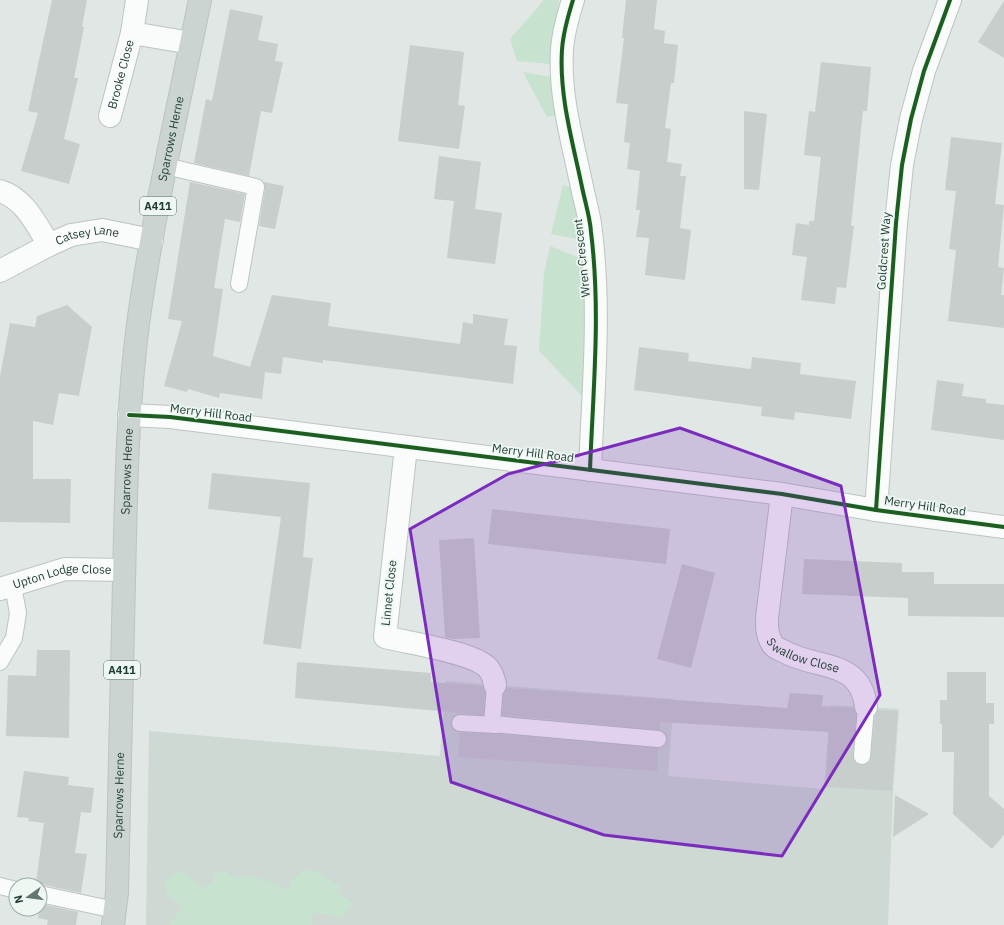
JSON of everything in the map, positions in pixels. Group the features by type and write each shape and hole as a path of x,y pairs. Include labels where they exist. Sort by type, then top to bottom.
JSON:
{"main road":[{"name":"Sparrows Herne","path":"114,917 129,415 138,324 152,240 165,166 200,0"}],"street":[{"name":"Brooke Close","path":"110,116 132,33 137,0"},
{"name":"Wren Crescent","path":"573,0 566,23 562,50 562,71 566,112 591,230 596,295 597,345 590,470"},
{"name":"Goldcrest Way","path":"876,510 896,223 902,165 911,119 924,71 950,0"},
{"name":"Brooke Close","path":"132,33 191,43"},
{"name":"Catsey Lane","path":"0,191 9,194 24,206 49,244 71,235 102,230 152,240"},
{"path":"0,271 49,244"},
{"name":"Merry Hill Road","path":"129,415 170,417 782,494 876,510 1004,527"},
{"name":"Linnet Close","path":"406,447 384,637 471,657 488,668 494,678 494,685"},
{"name":"Swallow Close","path":"782,494 767,618 767,633 774,646 789,655 844,671 854,678 861,686 866,707"},
{"name":"Upton Lodge Close","path":"6,587 65,569 124,570"}],"lane":[{"path":"165,166 256,187 240,284"},
{"path":"0,662 14,638 18,613 6,587"},
{"path":"494,685 492,724 496,724"},
{"path":"862,756 866,707"},
{"path":"460,723 496,724 658,739"},
{"path":"48,896 114,917"}],"highlighted area":[{"path":"680,428 841,486 880,695 782,856 604,835 451,782 410,529 508,474"}],"shaded area":[{"path":"446,681 674,699 668,776 824,789 830,705 899,709 893,794 888,925 146,925 149,731 440,756"}],"green space":[{"path":"544,0 559,0 550,64 517,61 510,39"},
{"path":"523,72 551,77 557,115 547,117"},
{"path":"563,185 574,188 582,240 551,234"},
{"path":"550,246 582,259 585,306 582,396 539,351 544,273"},
{"path":"311,869 340,886 338,893 353,903 342,918 316,912 310,919 312,925 169,925 183,906 167,893 165,886 165,882 176,872 191,877 200,889 213,882 215,872 225,870 231,877 254,877 268,881 288,891 291,887 290,881 302,872"}],"building":[{"path":"52,0 87,0 82,27 84,27 74,78 78,78 64,139 80,144 69,184 21,171 38,113 28,111"},
{"path":"626,0 657,0 654,29 665,31 664,43 678,45 674,83 671,83 665,128 671,129 667,162 682,164 680,176 686,176 680,228 691,230 685,280 645,275 649,238 636,237 640,210 636,210 640,171 627,169 630,143 624,142 628,104 616,103 624,38 622,38"},
{"path":"1004,1 1004,58 978,42"},
{"path":"230,9 263,16 258,40 278,44 275,61 283,62 272,113 261,111 249,176 194,163 206,99 212,101"},
{"path":"410,45 464,52 458,105 465,106 459,149 398,141"},
{"path":"821,62 871,67 867,111 863,111 851,226 854,226 846,288 837,287 835,304 801,300 807,257 792,255 796,223 809,225 809,221 814,221 821,157 804,155 809,111 815,112"},
{"path":"744,111 767,114 759,190 744,189"},
{"path":"951,137 1002,143 995,204 1004,205 998,267 1004,268 1001,295 1004,295 1004,328 948,321 956,250 949,249 956,191 945,190"},
{"path":"439,156 481,162 475,209 502,213 495,264 447,258 454,201 434,199"},
{"path":"190,182 245,194 240,222 225,219 214,288 223,289 213,356 250,367 272,295 331,303 328,326 460,344 463,322 473,324 473,314 508,319 504,345 517,346 513,384 323,360 323,363 283,357 281,374 265,372 262,399 220,393 219,398 188,389 187,392 164,386 182,321 168,319"},
{"path":"264,182 284,186 275,229 259,226 265,189"},
{"path":"67,305 92,327 79,396 59,393 53,425 33,421 33,479 71,479 70,523 0,522 0,376 10,323 35,327 37,316"},
{"path":"639,347 689,353 688,361 751,369 752,357 801,363 800,374 856,381 851,419 795,412 794,420 761,416 762,407 634,390"},
{"path":"937,380 964,384 962,396 986,399 986,403 1004,405 1004,440 931,430"},
{"path":"212,473 310,483 303,557 313,558 301,649 263,644 281,517 208,509"},
{"path":"492,509 670,529 666,564 488,544"},
{"path":"474,538 480,638 453,639 445,637 439,540"},
{"path":"804,559 902,563 902,572 934,572 934,584 1004,584 1004,617 908,616 908,598 802,594"},
{"path":"682,564 715,573 691,668 657,659"},
{"path":"37,650 70,650 69,738 6,736 8,675 36,676"},
{"path":"297,662 431,673 431,682 482,686 485,692 483,715 295,698"},
{"path":"947,672 986,672 986,703 994,703 994,724 989,724 989,796 1004,809 1004,835 992,849 953,814 954,752 942,752 942,724 940,724 940,700 947,700"},
{"path":"507,688 787,708 790,693 823,695 822,706 853,708 856,714 853,756 856,764 862,765 870,762 875,716 878,710 898,711 892,791 826,787 829,732 660,722 660,730 502,715 504,694"},
{"path":"460,733 498,734 658,748 657,771 458,757"},
{"path":"24,771 69,777 68,785 94,788 91,813 81,812 75,853 87,854 81,893 48,886 48,877 37,877 44,823 28,821 29,818 17,817"},
{"path":"895,795 929,814 893,837"},
{"path":"48,906 78,912 76,925 47,925 48,920 38,918 48,917"}],"cycle path":[{"path":"573,0 563,37 562,67 565,102 590,221 594,262 596,321 590,470"},
{"path":"876,510 896,223 902,165 911,119 924,71 950,0"},
{"path":"129,415 170,417 782,494 876,510 1004,527"}]}
